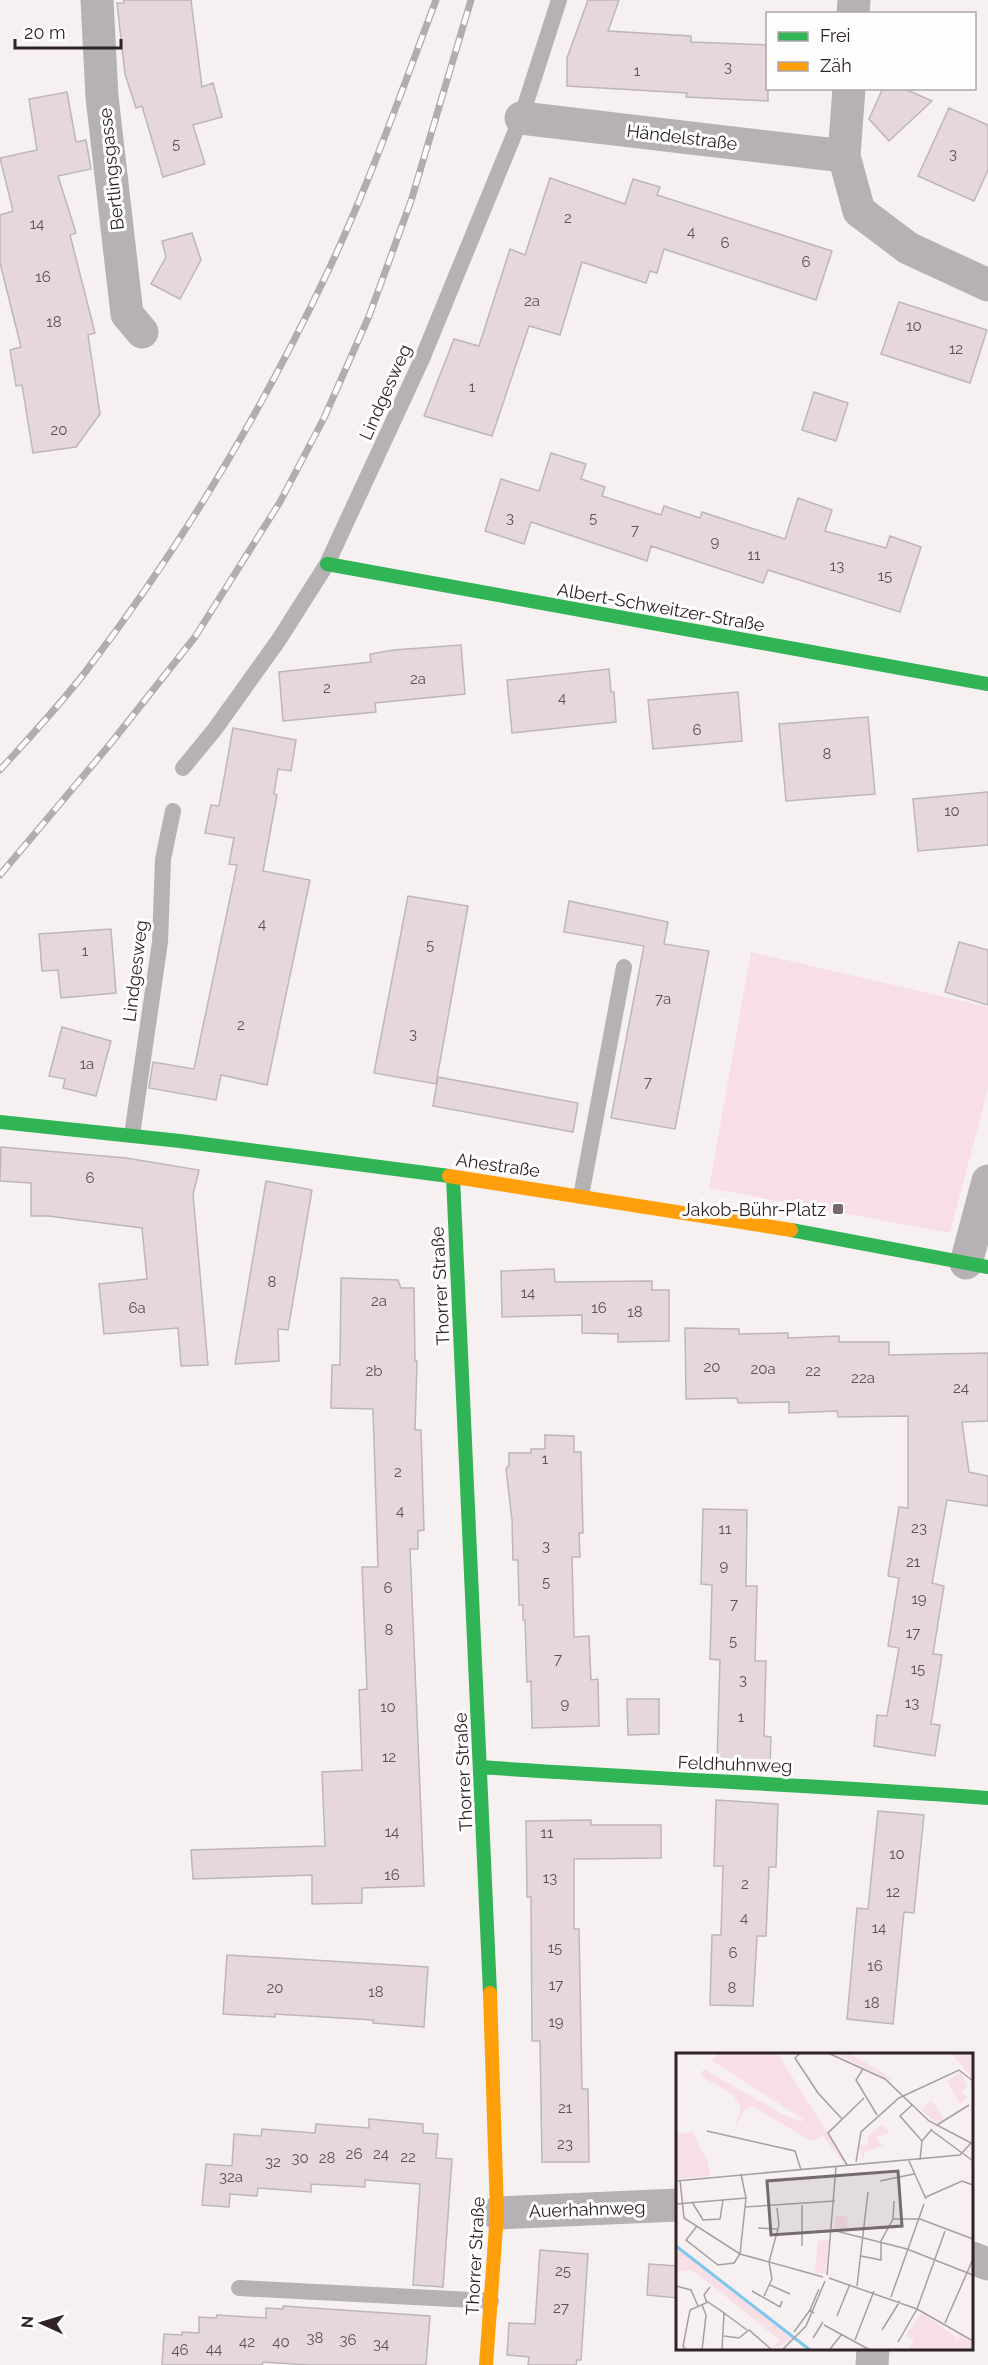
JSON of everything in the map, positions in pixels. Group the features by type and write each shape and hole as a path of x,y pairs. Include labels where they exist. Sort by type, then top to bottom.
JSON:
{"street":[{"name":"Bertlingsgasse","path":"97,0 102,97 127,314 142,332"},
{"path":"849,90 844,156 859,210 908,248 988,285"},
{"name":"Händelstraße","path":"521,118 844,156"},
{"name":"Albert-Schweitzer-Straße","path":"327,564 988,684"},
{"name":"Ahestraße","path":"0,1122 132,1135 453,1177 717,1217 977,1265"},
{"name":"Thorrer Straße","path":"453,1177 488,1917 497,2213 486,2365"},
{"path":"977,1265 988,1182"},
{"name":"Feldhuhnweg","path":"480,1767 669,1780 830,1786 988,1798"},
{"name":"Auerhahnweg","path":"497,2213 676,2205"},
{"path":"973,2258 988,2264"},
{"path":"872,2365 873,2350"}],"lane":[{"name":"Lindgesweg","path":"183,768 215,729 278,641 327,564 422,360 521,118 559,0"},
{"name":"Lindgesweg","path":"132,1135 160,942 163,859 172,811"},
{"path":"581,1196 624,967"},
{"path":"239,2288 491,2301"}],"shaded area":[{"path":"751,952 988,1007 988,1089 950,1233 709,1188"}],"building":[{"path":"124,0 191,0 202,87 213,83 222,117 193,125 205,164 163,177 142,106 136,108 125,74 117,3 124,3"},
{"path":"588,0 619,0 608,31 691,36 691,42 766,45 768,101 686,97 687,93 567,86 567,58"},
{"path":"882,90 907,90 932,101 889,141 869,119"},
{"path":"67,92 76,142 86,140 91,169 58,176 76,233 70,235 95,333 88,335 100,414 76,447 33,453 22,385 16,386 10,350 21,347 0,263 0,215 13,211 0,158 37,150 29,99"},
{"path":"949,108 988,125 988,170 974,201 918,176"},
{"path":"550,178 625,204 633,179 660,187 657,195 832,251 816,300 664,249 657,273 650,271 646,283 582,262 560,335 529,326 492,436 424,416 454,339 479,346 510,249 525,255"},
{"path":"192,233 201,260 180,299 151,284 166,257 162,241"},
{"path":"899,302 987,330 970,383 881,354"},
{"path":"814,392 848,403 836,441 802,430"},
{"path":"551,453 586,464 581,479 605,487 602,496 661,515 664,506 700,518 702,512 785,539 798,498 832,510 825,531 886,548 890,536 921,547 900,612 768,570 763,583 651,546 647,561 531,522 524,544 485,531 501,479 539,491"},
{"path":"461,645 465,694 375,703 376,712 283,721 279,672 371,662 370,654 394,650"},
{"path":"609,669 611,692 614,692 616,722 512,733 507,680"},
{"path":"738,692 742,741 653,749 648,700"},
{"path":"868,717 875,794 786,801 779,724"},
{"path":"233,728 296,740 291,771 278,769 274,794 277,795 263,871 310,880 267,1085 221,1075 216,1100 149,1088 153,1062 194,1069 237,865 229,864 234,838 205,833 211,805 219,806"},
{"path":"988,792 988,845 918,851 913,799"},
{"path":"408,896 468,906 436,1084 374,1073"},
{"path":"569,901 668,922 664,944 709,951 675,1129 611,1118 644,946 564,932"},
{"path":"111,929 116,993 61,998 58,970 42,971 39,934"},
{"path":"959,942 988,950 988,1005 945,992"},
{"path":"62,1027 111,1041 96,1096 63,1088 65,1079 49,1076"},
{"path":"438,1077 578,1103 573,1132 433,1106"},
{"path":"1,1147 126,1158 199,1170 193,1194 208,1365 181,1366 178,1328 104,1334 99,1284 147,1279 142,1228 48,1216 31,1216 31,1183 0,1181"},
{"path":"266,1181 312,1190 288,1330 278,1329 279,1361 235,1364"},
{"path":"554,1269 555,1282 652,1281 652,1290 669,1290 669,1341 618,1342 618,1334 582,1333 582,1315 502,1317 501,1271"},
{"path":"341,1278 398,1280 401,1288 414,1288 415,1361 417,1361 415,1430 421,1430 424,1530 418,1531 418,1549 410,1549 424,1886 362,1888 362,1903 312,1904 312,1875 193,1879 191,1850 325,1846 322,1772 362,1770 359,1690 367,1689 362,1567 378,1567 373,1409 331,1408 332,1365 340,1365"},
{"path":"685,1328 739,1329 739,1334 788,1333 788,1338 839,1336 839,1342 889,1342 889,1355 988,1353 988,1421 962,1422 969,1472 988,1476 988,1506 947,1500 932,1583 944,1586 933,1654 942,1655 931,1724 940,1725 935,1756 874,1746 877,1715 887,1716 899,1648 888,1646 899,1578 888,1576 899,1507 908,1508 908,1416 838,1417 837,1411 789,1413 789,1402 738,1403 737,1398 686,1399"},
{"path":"545,1435 574,1436 574,1452 581,1452 583,1533 579,1533 580,1557 572,1557 574,1637 589,1636 591,1680 598,1679 599,1726 532,1728 531,1681 527,1682 525,1620 523,1620 523,1605 519,1605 518,1560 513,1560 512,1520 506,1469 509,1465 509,1453 531,1453 531,1449 545,1449"},
{"path":"703,1509 747,1510 746,1586 757,1586 755,1661 766,1661 764,1736 771,1737 770,1765 717,1763 720,1660 710,1659 712,1585 701,1584"},
{"path":"627,1699 659,1699 659,1734 628,1735"},
{"path":"716,1800 778,1804 776,1867 769,1867 766,1936 757,1936 753,2006 710,2005 712,1935 721,1935 722,1901 723,1866 714,1866"},
{"path":"878,1811 924,1815 914,1913 904,1912 893,2024 847,2019 857,1908 868,1909"},
{"path":"591,1820 591,1825 661,1825 661,1858 574,1859 574,1929 579,1929 582,2089 588,2089 589,2162 542,2162 540,2041 532,2041 531,1897 527,1897 526,1821"},
{"path":"227,1955 428,1967 424,2027 373,2023 373,2020 275,2014 275,2017 223,2014"},
{"path":"369,2119 423,2124 423,2133 438,2134 436,2158 452,2159 443,2287 413,2285 420,2184 365,2180 365,2187 311,2184 311,2192 258,2188 257,2196 230,2194 229,2207 202,2205 206,2164 232,2166 234,2134 261,2136 262,2129 315,2133 316,2124 369,2128"},
{"path":"540,2250 588,2254 581,2360 577,2360 576,2365 528,2365 529,2357 507,2355 509,2323 535,2324"},
{"path":"649,2264 676,2266 676,2298 647,2295"},
{"path":"283,2306 430,2316 426,2365 309,2365 263,2362 262,2365 162,2365 164,2334 199,2333 199,2317 216,2318 217,2315 266,2318 266,2308 283,2309"}],"railway":[{"path":"0,770 66,696 121,624 187,526 248,426 303,322 344,236 385,136 436,0"},
{"path":"0,875 111,743 195,637 280,502 324,418 369,316 411,201 471,0"}],"traffic: fast":[{"path":"327,564 988,684"},
{"path":"0,1122 180,1141 449,1176"},
{"path":"453,1177 490,1993"},
{"path":"791,1230 988,1267"},
{"path":"480,1767 988,1798"}],"traffic: slow":[{"path":"449,1176 791,1230"},
{"path":"486,2365 497,2213 490,1993"}],"place":[{"name":"Jakob-Bühr-Platz","path":"838,1209"}]}
